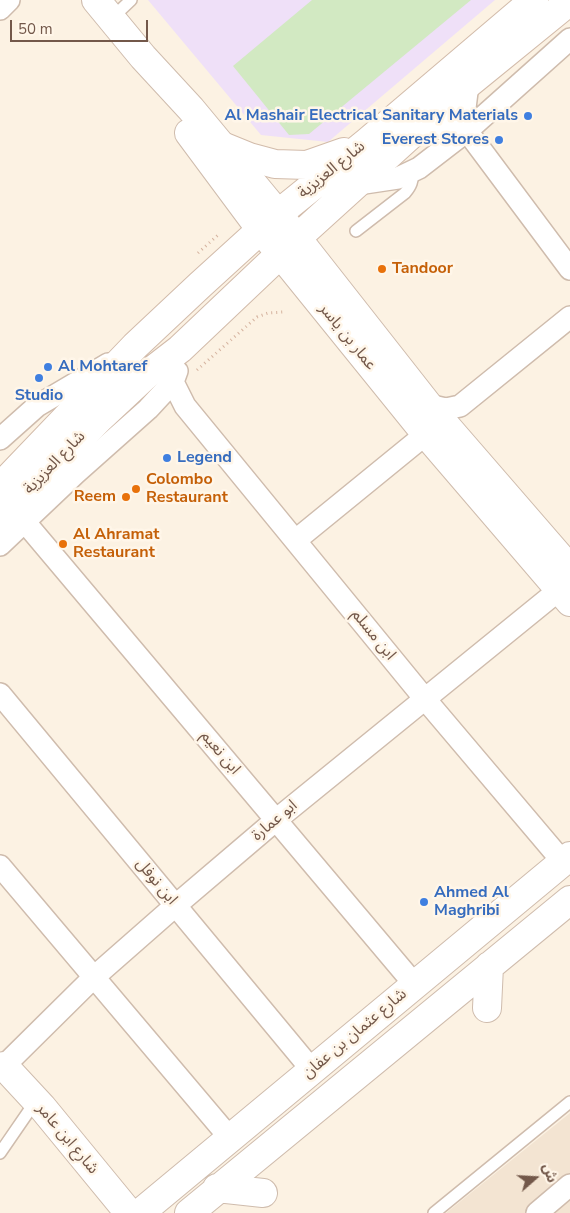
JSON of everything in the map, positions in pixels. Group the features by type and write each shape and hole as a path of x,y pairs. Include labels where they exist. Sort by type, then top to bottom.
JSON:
{"street":[{"path":"0,9 9,0"},
{"name":"شارع العزيزية","path":"0,487 135,346 200,284 269,222 366,143 534,0"},
{"name":"شارع العزيزية","path":"0,545 12,521 100,418 145,376 180,349 414,132 468,84 570,0"},
{"name":"عمار بن ياسر","path":"104,9 143,58 222,146 269,222"},
{"name":"شارع العزيزية","path":"358,184 398,178 412,172 467,131 570,39"},
{"name":"عمار بن ياسر","path":"143,58 174,114 269,222 426,434 566,587"},
{"path":"468,84 465,108 467,131 570,269"},
{"path":"414,132 440,128 467,131"},
{"path":"222,146 249,157 275,164 307,165 366,143"},
{"name":"عمار بن ياسر","path":"288,247 428,405 566,587"},
{"path":"428,405 446,409 460,406 570,317"},
{"name":"شارع العزيزية","path":"0,439 37,406 84,380 135,346"},
{"name":"شارع العزيزية","path":"12,521 148,409 173,382 179,367 180,349"},
{"name":"ابن مسلم","path":"173,382 185,406 424,699 566,859"},
{"path":"148,409 166,405 185,406"},
{"path":"296,540 426,434"},
{"name":"ابن نعيم","path":"12,521 276,820 415,985"},
{"name":"ابو عمارة","path":"1,1066 94,978 276,820 424,699 566,587"},
{"name":"ابن نوفل","path":"0,694 312,1070"},
{"name":"شارع عثمان بن عفان","path":"140,1213 566,859"},
{"path":"0,866 230,1138"},
{"name":"شارع عثمان بن عفان","path":"189,1213 217,1188 570,900"},
{"path":"488,1008 489,966"},
{"name":"شارع ابن عامر","path":"1,1066 113,1213"},
{"name":"شارع ابن عامر","path":"1,1066 26,1089 129,1213"},
{"path":"537,1213 570,1185"},
{"path":"217,1188 263,1193"}],"lane":[{"path":"104,9 131,0"},
{"path":"356,231 405,193 413,180 412,172"},
{"path":"434,1213 570,1102"},
{"path":"0,1153 32,1105"}],"path":[{"path":"185,406 190,384 198,368 257,317 268,313 283,312"}],"shaded area":[{"path":"148,0 495,0 328,142 261,135"},
{"path":"570,1113 570,1213 446,1213"}],"green space":[{"path":"312,0 471,0 309,134 289,135 233,66"}],"place":[{"name":"Al Mashair Electrical Sanitary Materials","path":"528,116"},
{"name":"Everest Stores","path":"499,140"},
{"name":"Tandoor","path":"382,269"},
{"name":"Al Mohtaref","path":"48,367"},
{"name":"Studio","path":"39,378"},
{"name":"Legend","path":"167,458"},
{"name":"Colombo Restaurant","path":"136,489"},
{"name":"Reem","path":"126,497"},
{"name":"Al Ahramat Restaurant","path":"63,544"},
{"name":"Ahmed Al Maghribi","path":"424,902"}]}
